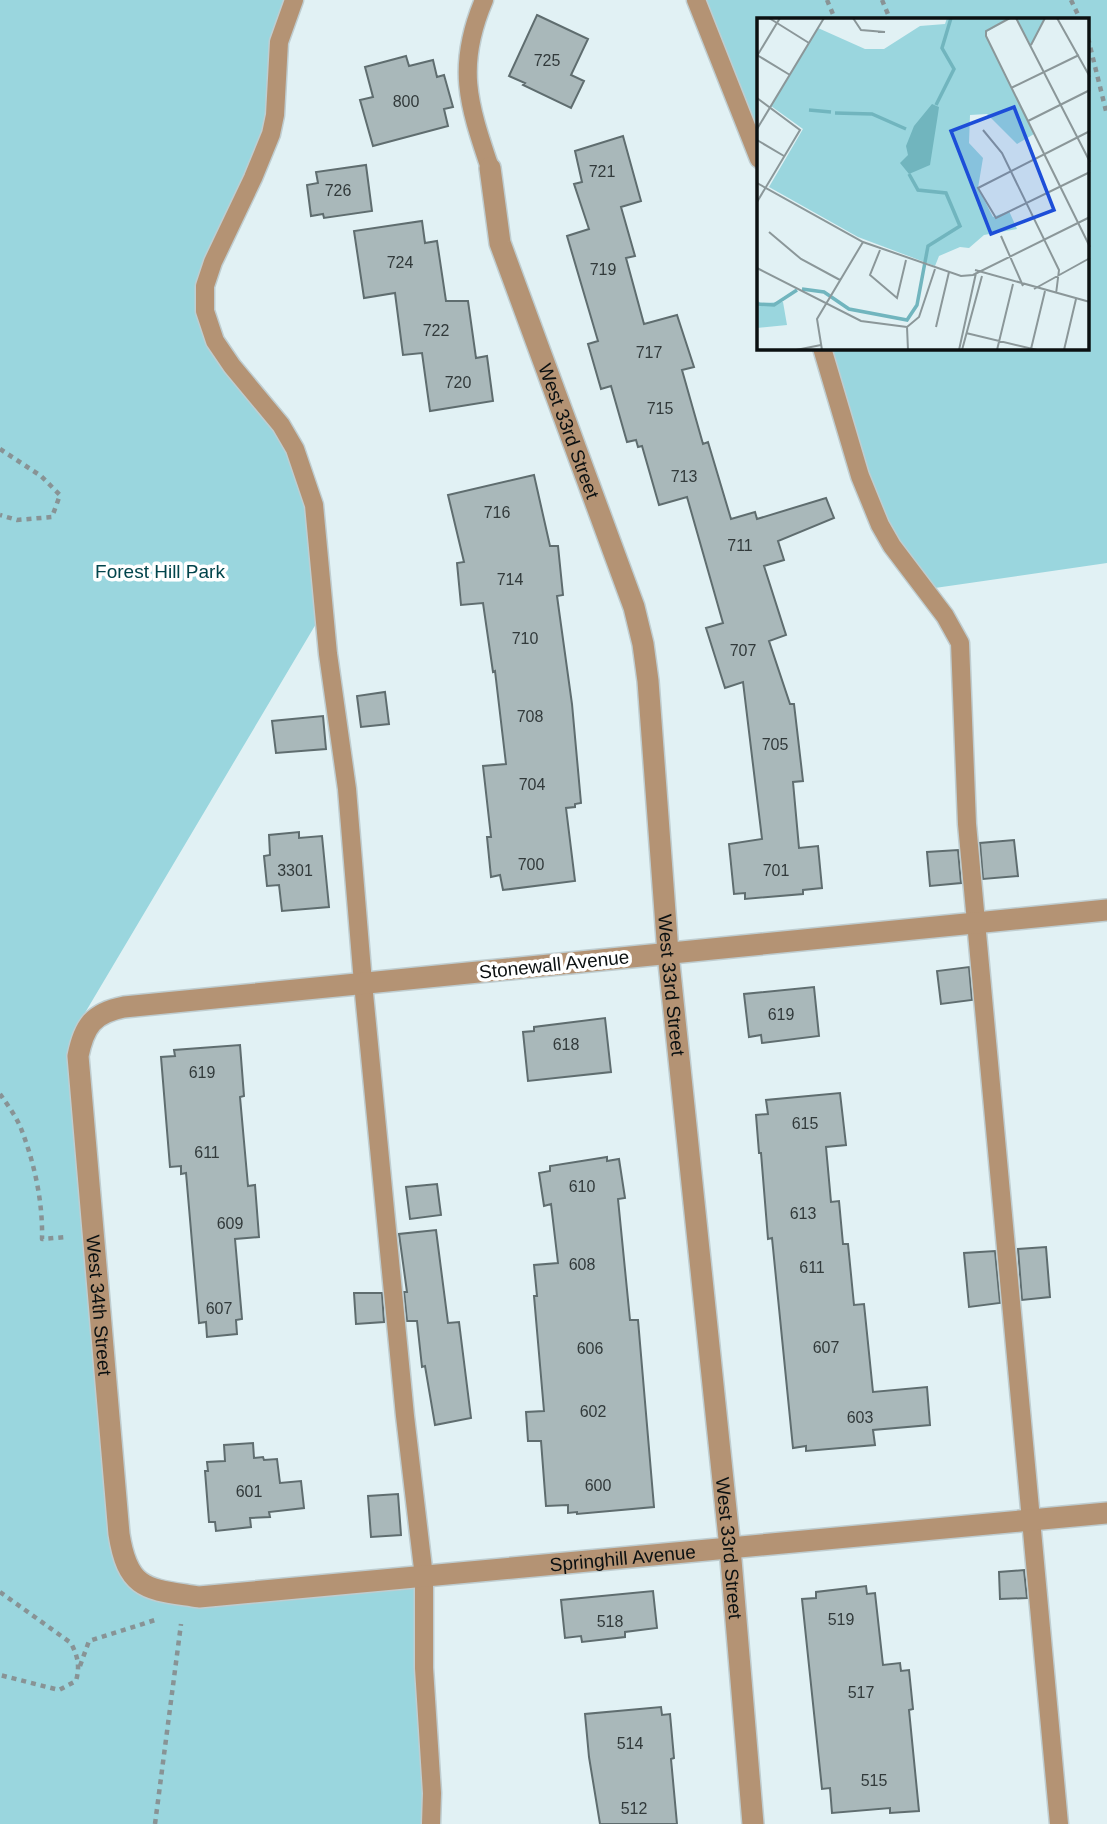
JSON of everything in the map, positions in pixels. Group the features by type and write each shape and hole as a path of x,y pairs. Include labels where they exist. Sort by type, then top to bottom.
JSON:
{"street":[{"name":"West 33rd Street","path":"490,168 500,243 634,607 643,644 653,737 668,953 730,1548 753,1824"},
{"name":"Stonewall Avenue","path":"89,1024 100,1014 124,1007 1107,910"},
{"name":"West 34th Street","path":"89,1024 78,1056 119,1534 122,1555 128,1569 139,1582"},
{"name":"Springhill Avenue","path":"139,1582 162,1592 199,1597 1107,1513"}],"lane":[{"path":"294,0 279,42 275,115 271,134 213,262 205,286 205,311 215,341 281,425 295,449 314,505 328,654 347,789 363,983 424,1577 424,1668 432,1793 431,1824"},
{"path":"484,0 469,42 466,64 467,90 473,119 490,168"},
{"path":"696,0 757,154"},
{"path":"823,350 860,476 880,525 892,546 945,615 960,643 967,824 1059,1824"}],"path":[{"path":"827,0 835,18"},
{"path":"882,0 890,18"},
{"path":"1072,0 1080,18"},
{"path":"1090,46 1107,115"},
{"path":"0,449 41,476 60,495 52,517 17,520 0,515"},
{"path":"0,1094 19,1124 35,1174 42,1222 41,1238 93,1234"},
{"path":"0,1592 71,1643 77,1655 79,1669"},
{"path":"0,1675 59,1690 76,1681 89,1641 155,1620 185,1595"},
{"path":"155,1824 185,1595"}],"green space":[{"name":"Forest Hill Park","path":"0,0 291,0 270,106 258,150 206,291 212,330 286,426 329,602 76,1028 130,1565 159,1589 422,1578 429,1824 0,1824"},
{"path":"695,0 1107,0 1107,563 928,589 883,531 822,350 1090,350 1090,18 757,18 757,155"}],"building":[{"path":"537,15 588,39 571,75 584,81 571,108 509,76"},
{"path":"406,56 409,66 433,60 437,77 444,75 453,107 444,109 448,126 373,146 360,100 373,97 365,67"},
{"path":"623,136 641,201 621,207 635,256 626,258 644,324 677,315 694,367 682,370 703,444 708,442 731,519 755,512 757,519 826,498 834,518 778,541 784,560 764,566 786,635 769,641 790,704 794,704 803,781 793,782 799,848 818,846 822,888 803,890 803,894 745,899 745,893 734,894 729,844 762,839 743,682 725,688 706,628 723,623 687,497 659,505 642,446 638,447 636,440 627,442 611,386 601,389 588,344 598,341 567,236 589,229 574,184 582,182 575,151"},
{"path":"366,165 372,211 324,218 323,214 311,216 307,185 318,183 316,172"},
{"path":"422,221 425,243 437,241 446,301 468,301 476,358 487,356 493,401 430,411 422,353 403,355 395,293 364,298 354,231"},
{"path":"534,475 550,546 558,546 563,595 557,596 572,704 581,803 566,808 575,881 503,890 500,875 491,877 487,837 491,837 483,766 506,764 495,671 493,672 483,603 461,605 457,563 464,562 448,495"},
{"path":"385,692 389,724 361,727 357,696"},
{"path":"323,716 326,749 276,753 272,721"},
{"path":"299,832 299,838 322,836 329,907 282,911 279,885 267,886 264,856 270,855 269,835"},
{"path":"1014,840 1018,876 983,879 980,843"},
{"path":"958,850 961,883 930,886 927,852"},
{"path":"969,967 972,1000 941,1004 937,971"},
{"path":"814,987 819,1036 762,1043 761,1035 749,1037 744,994"},
{"path":"605,1018 611,1072 528,1081 523,1032 534,1031 534,1027"},
{"path":"240,1045 244,1096 240,1097 248,1186 255,1185 259,1237 235,1239 242,1319 236,1320 237,1334 207,1337 206,1322 199,1323 186,1173 181,1174 181,1166 170,1167 161,1057 175,1056 174,1050"},
{"path":"840,1093 846,1145 826,1147 831,1202 839,1201 843,1244 848,1244 854,1305 864,1304 873,1392 927,1387 930,1425 873,1430 875,1445 806,1451 806,1446 793,1448 772,1238 768,1239 756,1115 768,1114 766,1100"},
{"path":"607,1157 607,1161 619,1159 625,1198 618,1199 630,1320 638,1320 654,1507 577,1514 568,1513 568,1505 546,1506 541,1441 528,1441 526,1412 544,1411 534,1296 537,1296 534,1265 558,1263 551,1204 544,1206 539,1173 550,1171 550,1166"},
{"path":"437,1184 441,1215 410,1219 406,1187"},
{"path":"436,1230 448,1323 459,1322 471,1418 435,1425 425,1366 422,1367 417,1321 407,1321 404,1292 407,1292 399,1234"},
{"path":"1046,1247 1050,1297 1022,1300 1018,1249"},
{"path":"995,1251 1000,1303 969,1307 964,1253"},
{"path":"354,1293 382,1293 384,1322 356,1324"},
{"path":"253,1443 254,1458 277,1459 280,1483 301,1481 304,1508 269,1512 270,1517 250,1518 251,1527 216,1531 215,1522 209,1522 205,1471 208,1471 207,1462 225,1461 224,1445"},
{"path":"398,1494 401,1535 371,1537 368,1496"},
{"path":"1024,1570 1027,1598 1000,1599 999,1572"},
{"path":"866,1586 867,1594 875,1593 883,1665 900,1663 901,1671 909,1670 913,1709 909,1710 919,1811 890,1813 890,1808 832,1813 830,1788 822,1789 802,1599 816,1598 816,1592"},
{"path":"653,1591 657,1628 625,1632 625,1637 582,1642 581,1636 565,1638 561,1600"},
{"path":"661,1707 662,1715 670,1714 677,1824 600,1824 585,1714"}]}
